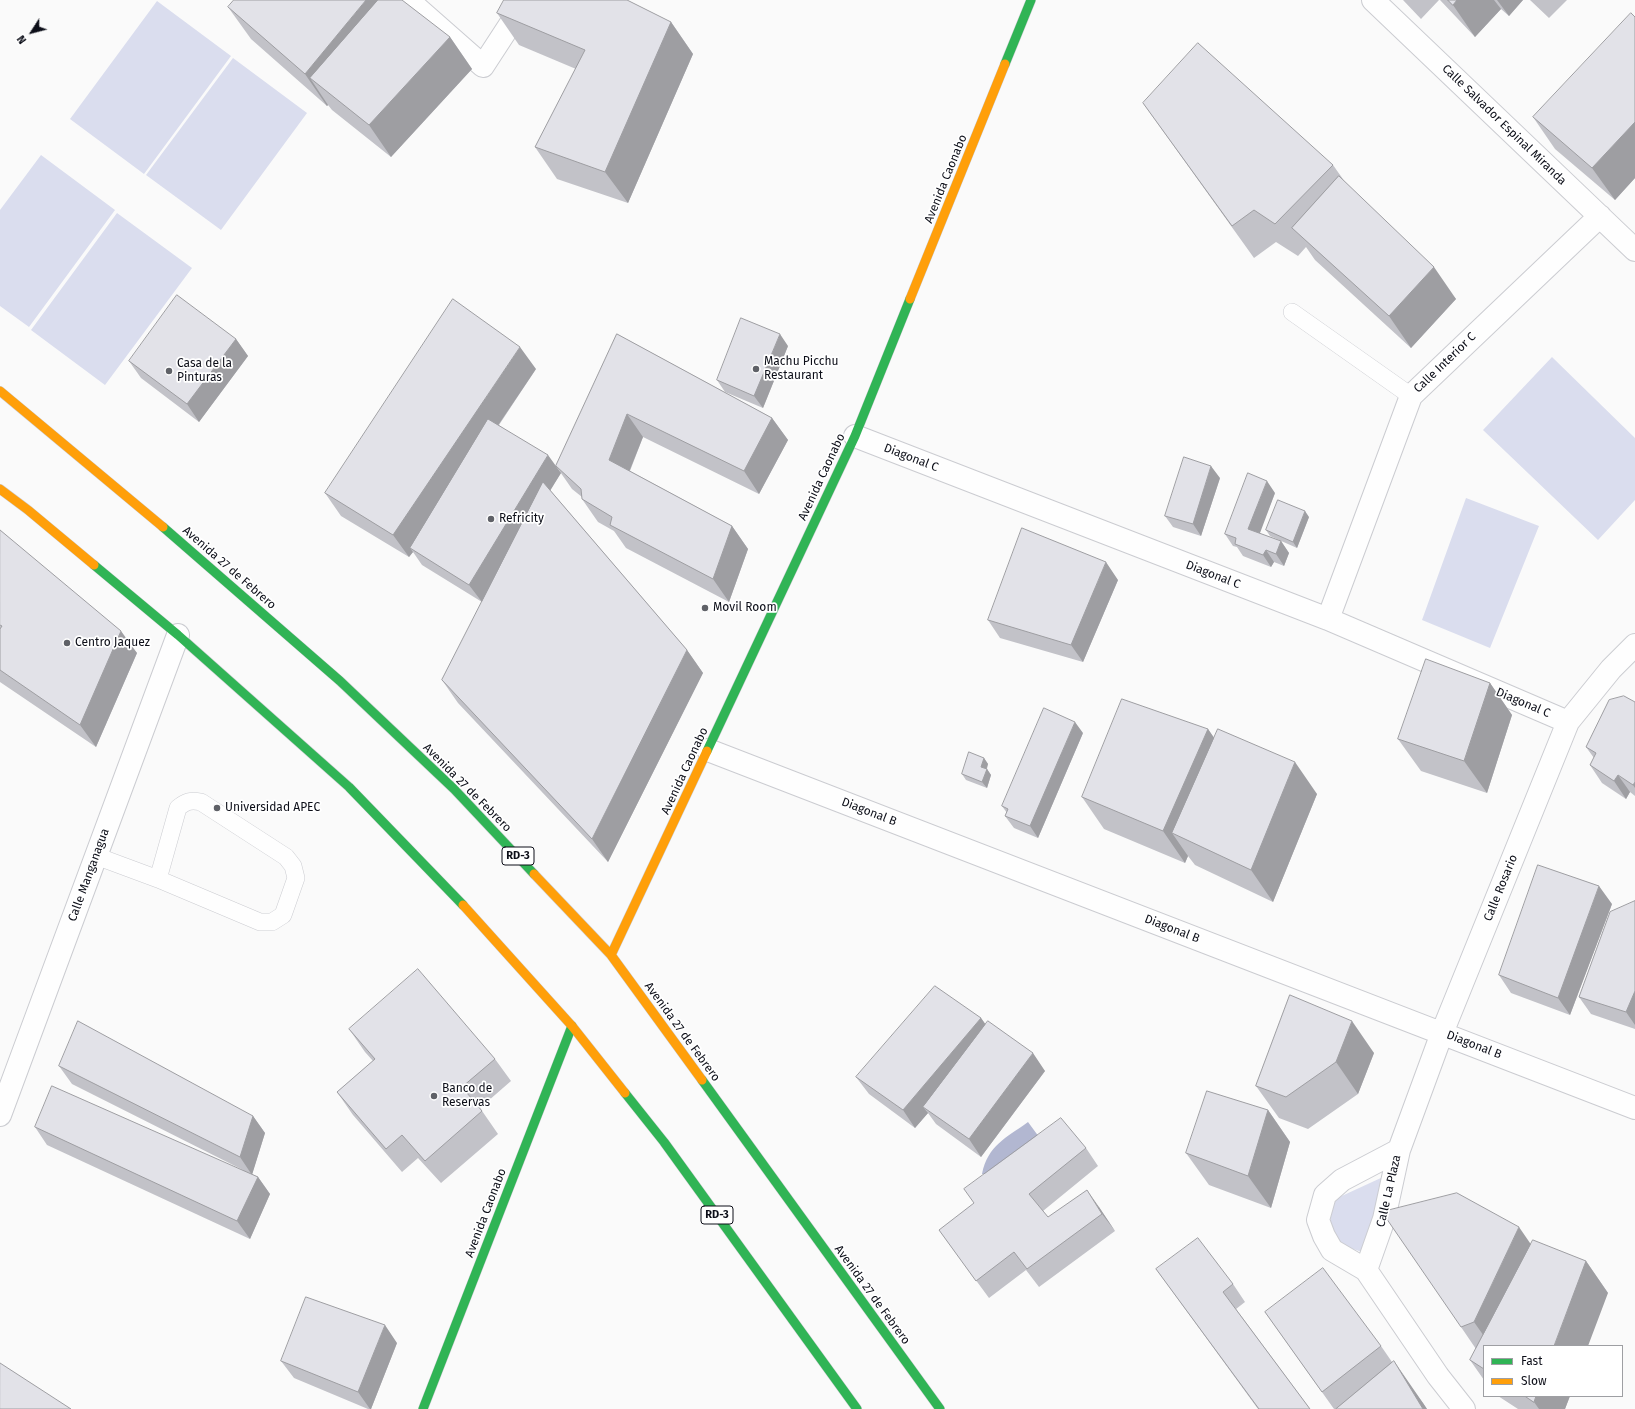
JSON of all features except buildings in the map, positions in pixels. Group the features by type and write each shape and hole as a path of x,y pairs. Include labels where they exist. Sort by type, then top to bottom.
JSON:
{"main road":[{"name":"Avenida Caonabo","path":"612,955 854,436 1031,0"},
{"name":"Avenida 27 de Febrero","path":"0,391 136,503 340,681 454,789 612,955 940,1409"},
{"name":"RD-3","path":"0,489 28,510 178,635 349,787 464,905 572,1026 664,1142 857,1409"},
{"name":"Avenida Caonabo","path":"423,1409 572,1026"}],"street":[{"path":"408,0 483,66 526,0"},
{"name":"Calle Salvador Espinal Miranda","path":"1373,0 1635,250"},
{"name":"Calle Interior C","path":"1328,619 1411,396 1600,216"},
{"name":"Diagonal C","path":"854,436 1328,619 1568,722"},
{"name":"Calle Manganagua","path":"0,1115 178,635"},
{"name":"Calle Rosario","path":"1399,1150 1442,1033 1568,722 1612,669 1635,645"},
{"name":"Diagonal B","path":"708,750 1635,1108"},
{"name":"Calle La Plaza","path":"1366,1270 1384,1219 1399,1150"},
{"name":"Calle La Plaza","path":"1399,1150 1342,1180 1325,1195 1318,1220 1324,1236 1332,1250 1366,1270 1438,1376 1464,1409"}],"lane":[{"path":"1292,312 1411,396"},
{"path":"96,856 158,879 260,922 272,922 283,915 296,878 293,866 286,857 201,802 192,800 184,803 178,808 158,879"}],"shaded area":[{"path":"157,1 231,56 144,174 70,119"},
{"path":"233,58 307,113 221,230 146,175"},
{"path":"41,155 115,210 29,327 0,306 0,210"},
{"path":"117,213 192,268 105,385 31,330"},
{"path":"1552,357 1635,438 1635,500 1598,540 1483,430"},
{"path":"1466,498 1539,526 1490,648 1422,620"},
{"path":"1028,1122 1042,1141 1000,1174 982,1174 985,1164 993,1149 1005,1138"},
{"path":"1383,1177 1365,1253 1341,1245 1330,1225 1333,1200"}],"traffic: fast":[{"path":"1005,64 1031,0"},
{"path":"707,751 855,436 910,299"},
{"path":"163,527 340,681 454,789 534,874"},
{"path":"94,565 178,635 349,787 463,905"},
{"path":"423,1409 572,1026"},
{"path":"702,1080 940,1409"},
{"path":"625,1093 664,1142 857,1409"}],"traffic: slow":[{"path":"910,299 1005,64"},
{"path":"0,391 163,527"},
{"path":"0,489 28,510 94,565"},
{"path":"611,955 707,751"},
{"path":"534,874 611,955 702,1080"},
{"path":"463,905 572,1026 625,1093"}],"place":[{"name":"Machu Picchu Restaurant","path":"756,369"},
{"name":"Casa de la Pinturas","path":"169,371"},
{"name":"Refricity","path":"491,519"},
{"name":"Movil Room","path":"705,608"},
{"name":"Centro Jaquez","path":"67,643"},
{"name":"Universidad APEC","path":"217,808"},
{"name":"Banco de Reservas","path":"434,1096"}]}
